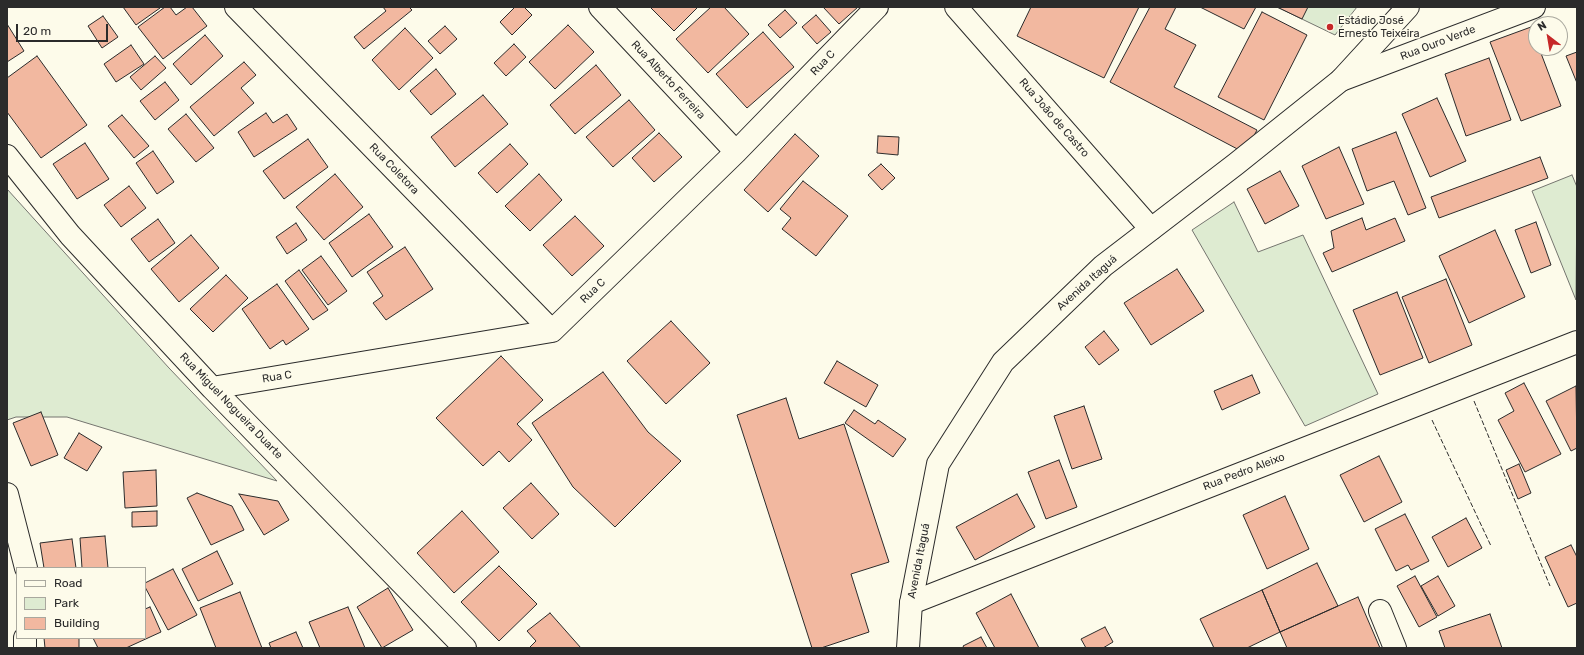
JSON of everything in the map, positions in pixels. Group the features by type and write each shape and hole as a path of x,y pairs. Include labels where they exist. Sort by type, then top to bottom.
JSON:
{"street":[{"name":"Rua Coletora","path":"236,7 552,331"},
{"name":"Rua Alberto Ferreira","path":"600,7 736,152"},
{"name":"Rua C","path":"212,388 552,331 736,152 877,7"},
{"name":"Rua João de Castro","path":"956,7 1151,229"},
{"name":"Avenida Itaguá","path":"908,648 911,602 938,464 1003,362 1103,266 1341,80 1408,7"},
{"name":"Rua Ouro Verde","path":"1341,80 1534,7"},
{"name":"Rua Miguel Nogueira Duarte","path":"7,156 70,235 212,388 461,647"},
{"name":"Rua Pedro Aleixo","path":"911,602 1577,342"},
{"path":"7,494 26,567"},
{"path":"1380,612 1395,648"}],"green space":[{"name":"Estádio José Ernesto Teixeira","path":"1277,7 1357,7 1335,35"},
{"path":"1572,175 1577,187 1576,300 1532,191"},
{"path":"7,189 169,368 277,481 67,417 16,417 7,420"},
{"path":"1234,202 1258,252 1303,235 1378,394 1305,426 1192,230"}],"building":[{"path":"123,7 159,7 160,8 136,25"},
{"path":"165,7 170,7 176,15 187,7 192,7 207,26 163,59 138,27"},
{"path":"383,7 409,7 412,10 364,49 354,37 386,11"},
{"path":"515,7 524,7 532,15 512,35 500,22"},
{"path":"650,7 698,7 674,31"},
{"path":"711,7 724,7 749,34 708,73 676,39"},
{"path":"823,7 858,7 839,24"},
{"path":"1031,7 1139,7 1104,78 1017,36"},
{"path":"1150,7 1176,7 1165,29 1196,45 1174,87 1257,130 1245,153 1110,82"},
{"path":"1200,7 1256,7 1244,29"},
{"path":"1277,7 1308,7 1302,19"},
{"path":"785,10 797,23 780,38 768,25"},
{"path":"1262,12 1307,35 1264,120 1218,97"},
{"path":"816,15 831,32 817,44 802,27"},
{"path":"103,16 118,37 102,48 88,26"},
{"path":"7,24 24,51 7,62"},
{"path":"568,25 594,52 555,89 529,62"},
{"path":"445,26 457,39 440,54 428,41"},
{"path":"405,28 433,58 399,90 372,60"},
{"path":"1528,28 1528,56 1542,56 1561,106 1521,121 1490,42"},
{"path":"763,32 794,67 747,108 716,74"},
{"path":"205,35 223,56 191,85 173,64"},
{"path":"514,44 526,57 506,76 494,63"},
{"path":"131,45 144,64 116,82 104,64"},
{"path":"1577,52 1577,83 1566,56"},
{"path":"37,56 87,125 41,158 7,112 7,78"},
{"path":"155,56 166,68 141,90 130,77"},
{"path":"1489,58 1511,120 1466,136 1445,74"},
{"path":"244,62 256,75 241,88 254,103 214,136 190,107"},
{"path":"596,65 621,95 575,134 550,105"},
{"path":"436,69 456,94 431,115 410,91"},
{"path":"165,82 179,100 155,120 140,101"},
{"path":"483,95 508,124 455,167 431,137"},
{"path":"1437,98 1466,161 1430,177 1402,114"},
{"path":"629,100 655,130 613,167 586,137"},
{"path":"266,113 273,123 287,114 297,129 254,157 238,132"},
{"path":"186,114 214,148 196,162 168,129"},
{"path":"122,115 149,146 134,158 108,126"},
{"path":"1396,132 1426,208 1408,215 1394,181 1367,191 1352,149"},
{"path":"659,133 682,157 654,182 632,158"},
{"path":"795,134 819,156 768,212 744,190"},
{"path":"878,136 899,137 898,155 877,153"},
{"path":"308,139 328,167 284,199 263,171"},
{"path":"85,143 109,179 77,199 53,164"},
{"path":"510,144 528,164 497,193 478,173"},
{"path":"1339,147 1364,204 1326,219 1302,166"},
{"path":"153,151 174,182 157,194 136,163"},
{"path":"1540,157 1548,178 1439,218 1431,197"},
{"path":"881,164 895,178 882,190 868,175"},
{"path":"1280,171 1299,206 1265,224 1247,189"},
{"path":"335,174 363,207 324,240 296,207"},
{"path":"539,174 562,200 530,231 505,206"},
{"path":"803,181 848,216 816,256 782,229 791,218 780,209"},
{"path":"129,186 146,208 121,227 104,205"},
{"path":"369,214 393,247 352,277 329,243"},
{"path":"575,216 604,246 572,276 543,245"},
{"path":"1362,218 1366,230 1395,218 1405,241 1332,272 1323,253 1334,248 1331,231"},
{"path":"158,219 175,243 149,262 131,239"},
{"path":"1536,222 1551,265 1531,273 1515,230"},
{"path":"296,223 307,240 287,254 276,237"},
{"path":"1495,230 1525,297 1469,323 1439,256"},
{"path":"191,235 219,268 179,302 151,269"},
{"path":"405,247 433,289 386,320 373,303 383,296 367,272"},
{"path":"321,256 347,291 328,305 302,270"},
{"path":"1177,269 1204,311 1151,345 1124,303"},
{"path":"299,270 328,310 313,320 285,281"},
{"path":"226,275 248,298 213,332 190,309"},
{"path":"1446,279 1472,345 1429,363 1402,297"},
{"path":"277,284 309,329 286,345 283,340 270,349 242,309"},
{"path":"1397,292 1423,358 1380,375 1353,310"},
{"path":"671,321 710,363 666,404 627,361"},
{"path":"1104,331 1119,350 1099,365 1085,347"},
{"path":"501,356 543,400 517,424 532,440 509,462 499,451 483,466 436,418"},
{"path":"837,361 878,385 866,407 824,383"},
{"path":"603,372 648,432 681,461 615,527 573,487 532,423"},
{"path":"1252,375 1260,393 1222,410 1214,391"},
{"path":"1524,383 1561,454 1525,472 1498,420 1514,411 1505,393"},
{"path":"1576,386 1577,448 1571,451 1546,401"},
{"path":"786,398 799,439 844,424 889,562 851,574 869,632 821,648 812,648 737,415"},
{"path":"1084,406 1102,459 1072,469 1054,416"},
{"path":"854,410 875,424 878,420 906,439 893,457 845,423"},
{"path":"41,412 58,455 31,466 13,423"},
{"path":"79,433 102,447 87,471 64,458"},
{"path":"1379,456 1402,502 1364,522 1340,475"},
{"path":"1059,460 1077,507 1046,519 1028,472"},
{"path":"1519,464 1531,493 1518,499 1506,470"},
{"path":"156,470 157,506 125,508 123,472"},
{"path":"531,483 559,514 532,539 503,508"},
{"path":"197,493 232,506 244,530 211,545 187,498"},
{"path":"239,494 278,501 289,520 264,535"},
{"path":"1017,494 1035,527 975,560 956,527"},
{"path":"1285,496 1309,549 1267,569 1243,515"},
{"path":"157,511 157,526 132,527 132,512"},
{"path":"462,511 499,552 454,593 417,553"},
{"path":"1405,514 1429,561 1411,570 1408,565 1396,571 1375,529"},
{"path":"1466,518 1482,548 1448,567 1432,537"},
{"path":"105,536 108,567 82,567 80,538"},
{"path":"72,539 76,567 44,567 40,543"},
{"path":"1571,545 1577,557 1577,603 1568,607 1545,557"},
{"path":"217,551 233,584 198,601 182,569"},
{"path":"1317,563 1338,606 1280,632 1262,590"},
{"path":"499,566 537,604 499,641 461,602"},
{"path":"173,569 197,615 168,630 146,589 146,582"},
{"path":"1415,576 1437,617 1419,627 1397,586"},
{"path":"1438,576 1455,606 1438,616 1421,586"},
{"path":"388,588 413,630 382,648 357,607"},
{"path":"1262,590 1280,632 1247,648 1214,648 1200,619"},
{"path":"240,592 262,648 216,648 200,608"},
{"path":"1011,594 1039,648 995,648 976,613"},
{"path":"1358,597 1380,648 1287,648 1280,632"},
{"path":"150,607 161,632 146,639 146,609"},
{"path":"348,607 365,648 320,648 309,622"},
{"path":"550,613 581,648 529,648 536,641 527,631"},
{"path":"1490,614 1502,648 1445,648 1439,631"},
{"path":"1105,627 1113,642 1103,648 1086,648 1081,639"},
{"path":"296,632 303,648 271,648 269,643"},
{"path":"981,637 987,648 964,648 963,646"},
{"path":"44,639 79,639 79,648 45,648"},
{"path":"94,639 146,639 126,648 98,648"}],"fence":[{"path":"1474,401 1550,586"},
{"path":"1432,420 1491,546"}],"place":[{"name":"Estádio José Ernesto Teixeira","path":"1330,27"}]}
